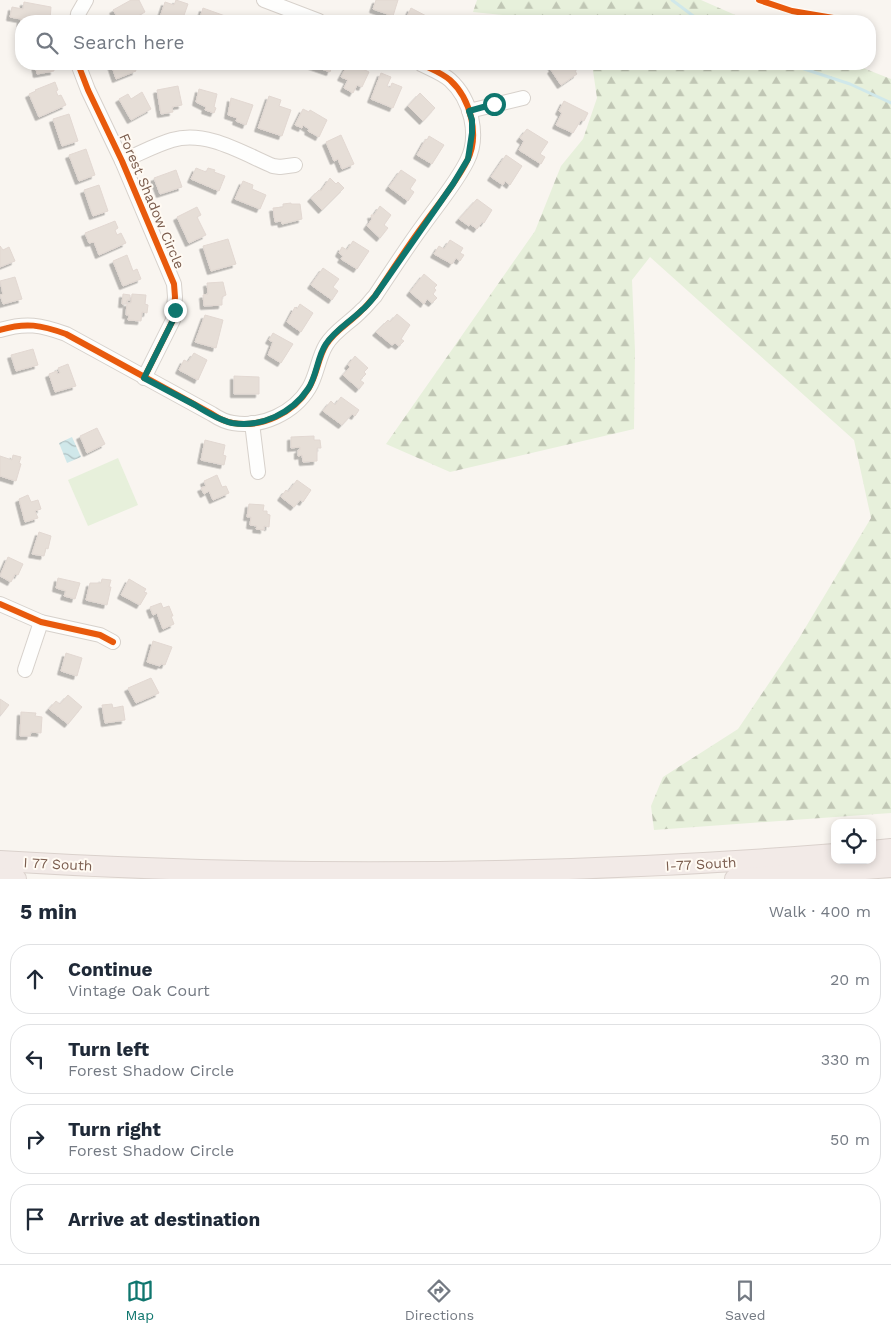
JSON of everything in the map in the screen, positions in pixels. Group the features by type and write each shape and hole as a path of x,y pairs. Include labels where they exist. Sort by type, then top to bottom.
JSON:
{"highway":[{"path":"876,851 891,849"},
{"name":"I-77 South","path":"537,871 691,865 831,854"},
{"name":"I 77 South","path":"0,861 278,873 393,874 537,871"},
{"path":"735,879 891,867"},
{"path":"537,871 651,879"},
{"path":"0,878 16,879"}],"street":[{"path":"78,15 86,0"},
{"path":"264,0 304,15"},
{"name":"Forest Shadow Circle","path":"80,70 174,284 173,320 144,378"},
{"path":"0,330 21,325 46,326 66,334 144,378 233,423 252,423 277,416 289,409 310,387 326,344 341,328 363,310 375,296 453,184 468,159 471,146 472,120 465,100 451,81 435,70"},
{"path":"469,111 523,98"},
{"path":"122,162 160,145 187,138 213,141 273,166 295,166"},
{"path":"252,423 258,472"},
{"path":"0,604 41,622 95,634 114,642"},
{"path":"25,670 41,622"}],"green space":[{"path":"477,0 701,0 735,15 504,15 473,12"},
{"path":"593,70 868,70 891,79 891,813 654,830 651,806 663,777 738,729 798,640 871,518 854,440 650,257 632,280 635,351 634,429 450,472 386,444 535,231 561,166 583,139 597,98"},
{"path":"118,458 138,505 88,526 68,480"}],"water":[{"path":"72,437 81,457 67,463 59,443"}],"building":[{"path":"131,0 139,0 145,12 140,15 116,15 113,10"},
{"path":"176,0 188,4 184,15 161,15 165,2 174,5"},
{"path":"376,0 398,0 393,15 373,9"},
{"path":"24,2 51,7 50,15 15,15 15,18 10,17 12,7 23,9"},
{"path":"203,8 222,15 201,15"},
{"path":"411,8 424,15 408,15"},
{"path":"36,70 54,70 54,71 37,74"},
{"path":"113,70 136,70 136,71 116,79"},
{"path":"345,70 365,70 369,72 362,87 357,85 353,93 344,88 348,80 341,77"},
{"path":"551,70 576,70 577,74 561,85"},
{"path":"381,73 391,77 387,86 390,88 392,83 402,87 393,108 371,99"},
{"path":"55,82 58,96 61,95 66,105 39,117 29,94"},
{"path":"178,86 182,105 172,107 173,112 161,114 157,90"},
{"path":"199,89 217,94 214,113 205,110 206,107 196,102"},
{"path":"142,92 151,109 131,120 119,99 128,94 131,99"},
{"path":"420,93 435,108 423,121 408,106"},
{"path":"269,96 281,100 279,106 291,110 282,136 258,128"},
{"path":"231,98 253,105 246,125 236,121 237,118 228,115"},
{"path":"564,101 588,113 584,121 581,120 573,133 556,125 562,113 559,111"},
{"path":"303,109 309,112 310,110 327,120 319,137 308,131 309,129 303,125 302,128 295,125"},
{"path":"69,114 78,141 62,146 53,119"},
{"path":"527,129 548,142 540,154 545,157 541,164 519,150 524,141 520,138"},
{"path":"341,135 354,164 342,169 338,159 334,161 326,142"},
{"path":"429,136 444,145 432,164 417,155"},
{"path":"86,149 95,175 79,181 69,155"},
{"path":"506,155 522,166 510,185 505,181 503,185 491,177"},
{"path":"196,168 206,172 208,168 225,176 219,191 191,179"},
{"path":"176,170 182,187 160,194 154,178"},
{"path":"401,170 416,180 410,189 414,192 408,201 389,187"},
{"path":"330,178 344,188 322,210 311,198 319,190 321,191"},
{"path":"243,181 253,185 252,189 266,195 260,209 235,199"},
{"path":"99,185 108,211 93,216 84,190"},
{"path":"477,199 492,210 484,223 482,222 477,229 459,219"},
{"path":"283,204 300,204 302,219 282,224 281,221 275,222 273,208 283,207"},
{"path":"380,206 391,215 384,225 388,228 380,238 367,226 372,219 371,215 374,215"},
{"path":"197,207 201,215 197,217 206,235 189,243 177,217"},
{"path":"115,221 118,228 115,230 117,235 121,233 126,243 99,255 94,242 89,243 85,233"},
{"path":"228,239 236,264 211,271 203,246"},
{"path":"450,240 463,248 460,253 464,255 460,261 456,258 452,264 434,254 439,246 444,249"},
{"path":"353,241 369,251 357,269 341,259 343,256 339,253 342,247 347,250"},
{"path":"0,246 3,250 9,247 15,261 0,267"},
{"path":"127,255 133,271 137,269 141,279 123,286 113,261"},
{"path":"323,268 339,279 333,287 338,291 332,300 311,285"},
{"path":"424,274 437,285 434,288 436,290 433,294 437,298 432,303 427,299 424,304 410,292"},
{"path":"15,277 22,299 3,304 0,295 3,294 0,281"},
{"path":"223,282 226,295 222,297 222,305 204,306 203,295 208,294 207,283"},
{"path":"123,294 130,295 130,300 127,300 126,304 122,304"},
{"path":"132,294 146,295 147,313 142,312 141,321 128,320 129,315 126,315 127,303 131,303"},
{"path":"300,304 313,313 301,332 287,322 295,307 297,309"},
{"path":"397,314 410,325 401,339 404,341 399,346 395,343 392,345 376,332 388,320 390,322"},
{"path":"205,315 223,320 216,348 195,342"},
{"path":"273,333 293,344 281,363 268,355 273,342 269,340"},
{"path":"33,349 38,365 16,371 11,355"},
{"path":"194,353 207,360 198,380 179,370 184,360 188,362"},
{"path":"355,356 368,368 364,372 366,374 360,380 364,383 359,389 343,375 350,367 348,365"},
{"path":"68,364 76,386 55,392 49,374 57,371 57,374 60,373 58,368"},
{"path":"234,376 259,377 259,394 234,394"},
{"path":"341,397 359,410 355,416 352,414 342,425 323,411 331,401 335,405"},
{"path":"97,428 105,444 87,453 80,436"},
{"path":"314,436 314,440 320,440 321,448 317,448 317,461 303,462 302,455 298,456 300,447 291,448 291,437"},
{"path":"205,440 225,445 223,455 226,456 224,465 201,460"},
{"path":"13,455 21,457 16,481 0,476 0,456 12,460"},
{"path":"217,475 222,487 226,486 229,493 213,500 209,491 204,494 201,488 206,486 204,481"},
{"path":"297,480 311,490 303,502 300,500 294,507 281,497 286,490 288,492"},
{"path":"28,495 31,502 38,500 41,509 35,511 38,518 25,522 19,499"},
{"path":"249,504 264,505 263,511 267,511 267,514 270,515 269,527 264,526 264,530 256,529 257,526 250,525 251,517 247,517"},
{"path":"39,532 51,536 44,556 32,554"},
{"path":"8,557 23,564 18,575 15,574 11,582 0,576"},
{"path":"58,578 80,583 75,599 64,596 66,591 56,588"},
{"path":"102,579 111,580 107,605 86,600 90,583 101,583"},
{"path":"129,579 146,589 144,592 147,593 140,605 121,595"},
{"path":"161,603 163,608 169,606 174,624 163,629 157,613 153,615 150,607"},
{"path":"153,641 172,647 165,665 161,664 160,666 147,662"},
{"path":"66,653 82,658 77,676 61,671"},
{"path":"151,678 159,693 136,703 128,688"},
{"path":"68,695 82,707 68,724 49,709 56,701 60,704"},
{"path":"0,699 9,705 1,715 0,714"},
{"path":"112,704 113,708 123,706 125,720 105,723 102,705"},
{"path":"21,712 36,713 35,716 42,717 41,733 31,732 30,736 20,736"}],"waterway":[{"path":"672,0 692,15"},
{"path":"807,70 850,84 891,103"}],"cycle path":[{"path":"759,0 792,11 816,15"},
{"path":"80,70 122,161 174,284 173,320 144,378"},
{"path":"0,330 26,325 49,328 66,334 228,422 255,423 276,417 295,405 303,397 314,378 323,350 329,340 375,296 458,177 467,161 473,140 473,129 468,107 450,80 434,70"},
{"path":"0,604 41,622 100,635 113,642"}],"route":[{"path":"175,310 173,320 163,342 144,378 233,423 265,421 289,409 297,403 310,387 326,344 341,328 363,310 375,296 453,184 468,159 471,146 472,120 469,111 494,104"}]}
